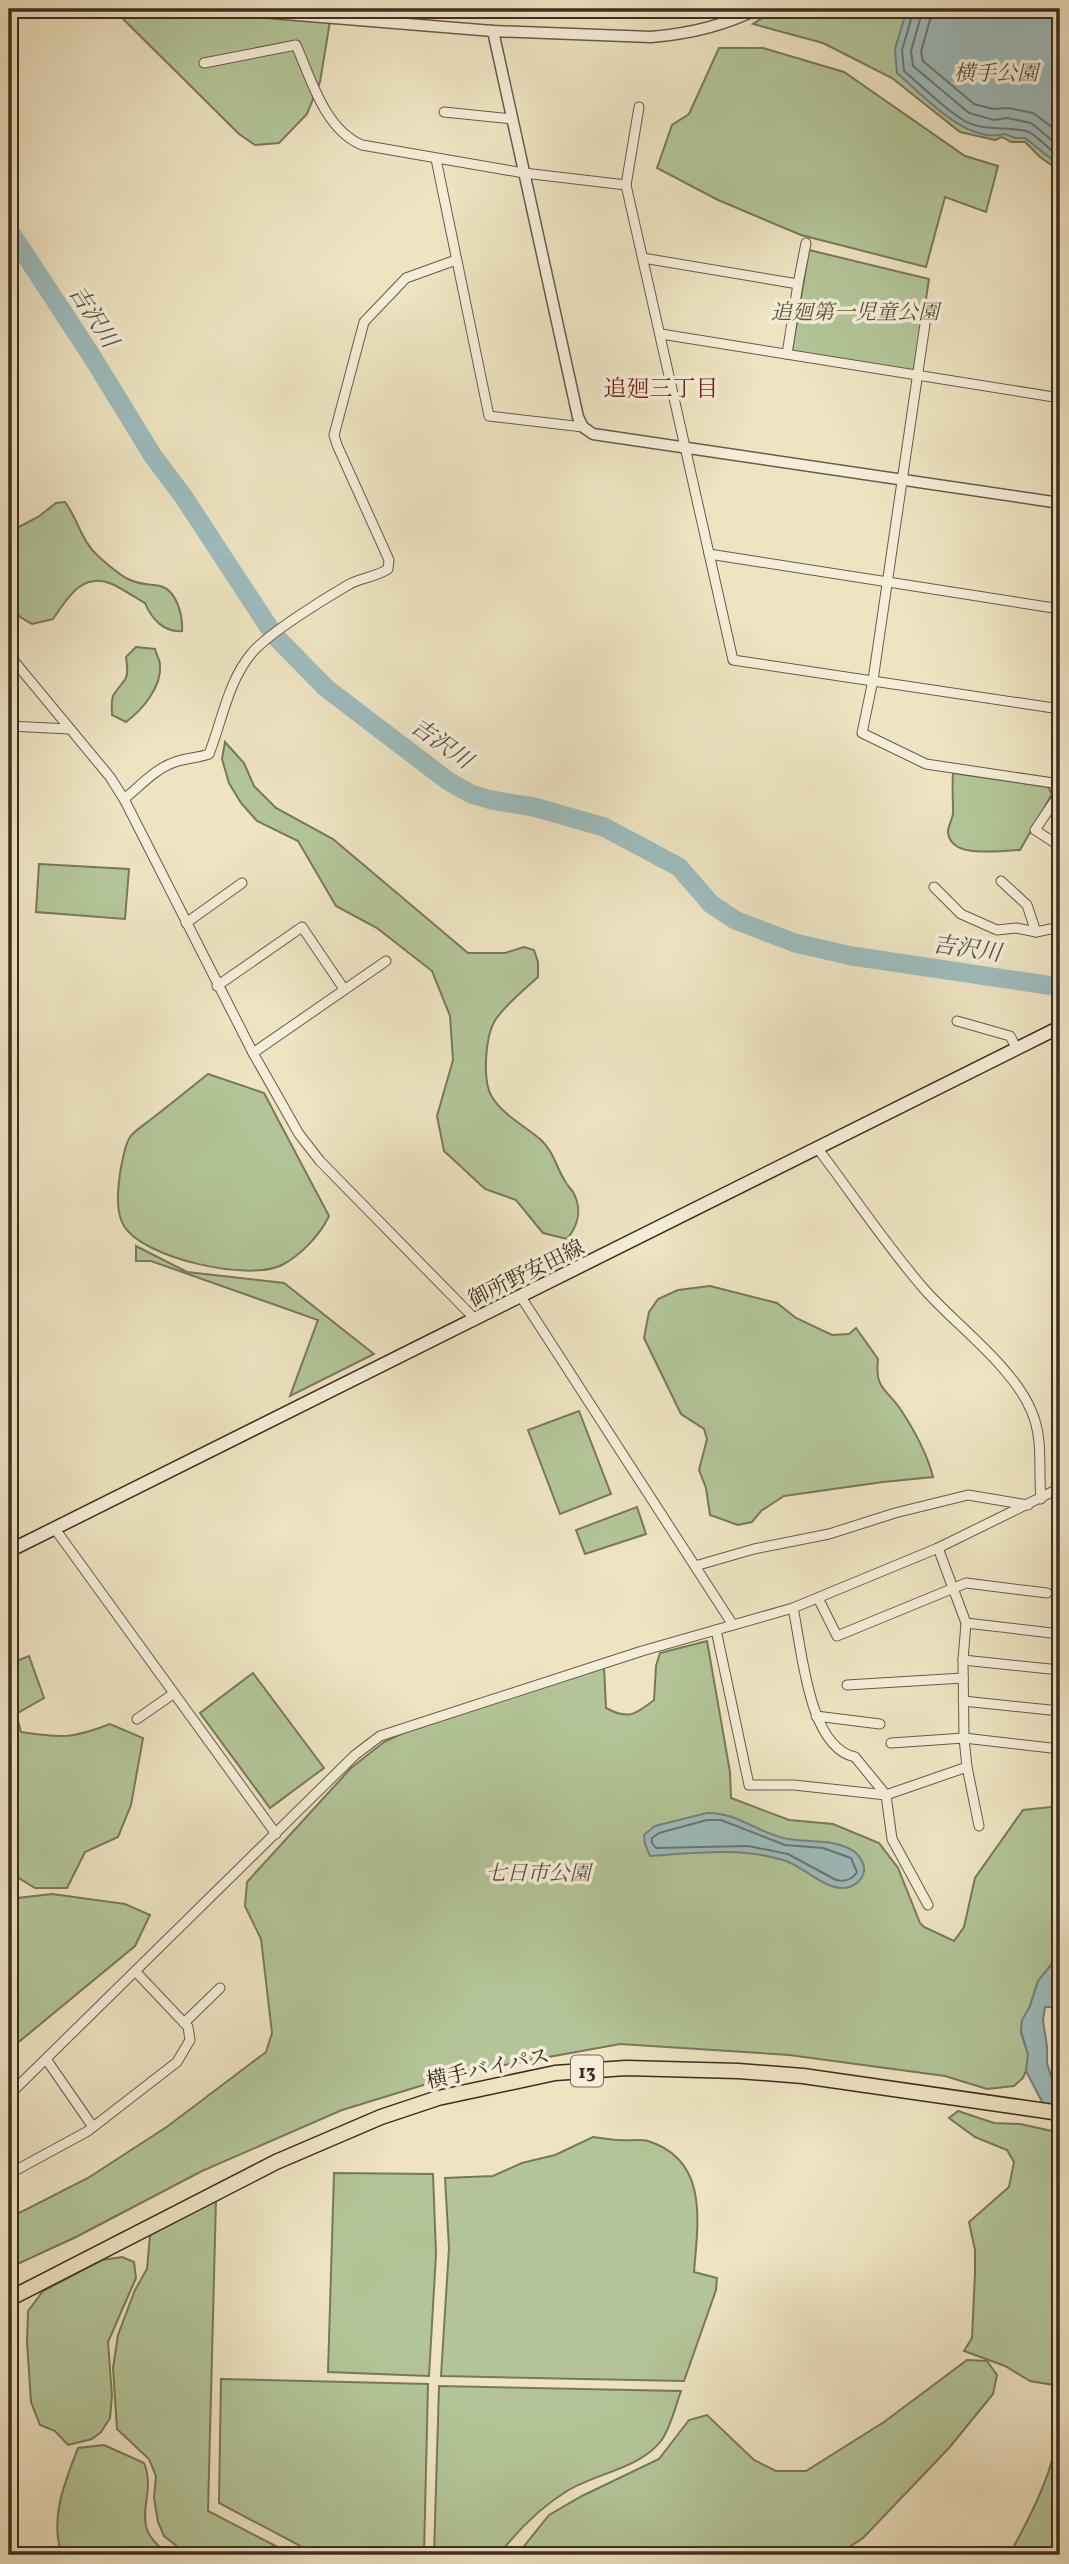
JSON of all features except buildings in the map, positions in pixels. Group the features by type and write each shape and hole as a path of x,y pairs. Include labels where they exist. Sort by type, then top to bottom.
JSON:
{"highway":[{"name":"横手バイパス","path":"9,2299 276,2162 381,2117 438,2098 555,2073 626,2068 803,2076 1060,2113"}],"main road":[{"name":"御所野安田線","path":"9,1551 1060,1028"}],"street":[{"path":"191,9 249,11 493,31 650,37 677,35 739,18 757,9"},
{"path":"352,9 352,21"},
{"path":"493,31 578,417 583,427"},
{"path":"204,63 296,45 320,99 341,132 350,140 362,145 436,159 626,185"},
{"path":"639,107 626,185 733,660 1060,709"},
{"path":"444,112 512,119"},
{"path":"436,159 489,416 583,427 593,434 1060,503"},
{"path":"787,355 806,243"},
{"path":"643,258 798,284"},
{"path":"124,799 169,765 209,754 220,718 240,671 251,654 267,639 351,583 388,569 389,560 334,435 364,322 406,278 456,260"},
{"path":"925,324 873,680 862,733 926,764 1060,784"},
{"path":"661,334 1060,398"},
{"path":"709,554 1060,609"},
{"path":"9,655 110,777 124,799 217,986 299,1135 320,1161 475,1320"},
{"path":"9,726 70,729"},
{"path":"1055,843 1035,830 1060,793"},
{"path":"1001,881 1027,905 1036,932"},
{"path":"186,923 242,883"},
{"path":"934,887 961,914 997,930 1016,928 1036,932 1060,927"},
{"path":"217,986 302,927 344,989"},
{"path":"253,1053 386,961"},
{"path":"957,1021 1010,1036 1017,1049"},
{"path":"818,1150 924,1289 1008,1374 1030,1407 1037,1426 1041,1451 1041,1499"},
{"path":"521,1297 733,1625"},
{"path":"9,2095 355,1755 380,1736 716,1629 793,1608 938,1548 1060,1488"},
{"path":"695,1566 754,1549 829,1534 895,1513 968,1495 1028,1506"},
{"path":"55,1529 275,1834"},
{"path":"938,1548 966,1623 963,1660 964,1738 979,1826"},
{"path":"818,1598 837,1636 966,1583 1047,1593"},
{"path":"793,1608 811,1702 820,1727 843,1754 855,1757 886,1796 892,1839 928,1905"},
{"path":"966,1623 1060,1633"},
{"path":"716,1629 749,1785 794,1785 886,1796 967,1767"},
{"path":"963,1660 1060,1671"},
{"path":"847,1685 963,1678"},
{"path":"137,1718 173,1694"},
{"path":"963,1702 1060,1711"},
{"path":"816,1716 880,1724"},
{"path":"891,1743 964,1738 1060,1749"},
{"path":"9,2174 93,2127 177,2062 190,2040 187,2027 136,1972"},
{"path":"184,2023 220,1988"},
{"path":"46,2059 93,2127"}],"green space":[{"path":"113,9 332,9 320,82 307,114 279,143 255,145 239,134"},
{"name":"横手公園","path":"777,9 1060,9 1060,171 1025,142 1011,142 1002,137 995,140 960,132 892,78 823,43 753,24"},
{"path":"719,48 763,48 844,72 965,156 998,166 986,212 945,197 926,267 801,235 718,200 657,168 672,125 689,114"},
{"name":"追廻第一児童公園","path":"809,250 929,279 915,372 792,351"},
{"path":"65,502 88,544 98,556 132,581 160,586 171,593 180,611 182,631 164,627 151,614 145,603 112,584 101,581 92,581 76,589 53,619 32,624 20,617 11,604 9,590 9,540 15,529 38,517 56,503"},
{"path":"136,647 155,649 160,673 150,697 126,722 112,715 112,700 127,676 126,657"},
{"path":"225,742 244,763 254,786 276,808 333,839 468,953 505,953 524,947 534,950 538,962 538,977 505,1008 492,1026 487,1046 487,1080 497,1104 545,1145 573,1192 578,1206 578,1218 567,1239 543,1233 516,1200 485,1189 444,1151 437,1116 453,1060 450,1016 432,971 377,928 336,906 298,841 257,821 241,803 229,783 222,759"},
{"path":"953,773 1048,787 1052,794 1020,850 978,852 957,847 951,841 948,832 953,814"},
{"path":"39,864 129,869 125,919 36,912"},
{"path":"208,1074 264,1093 329,1216 309,1244 282,1265 267,1270 246,1271 198,1264 152,1248 135,1238 121,1220 118,1207 120,1173 130,1137"},
{"path":"136,1246 187,1272 284,1283 374,1354 290,1396 318,1320 151,1261 136,1261"},
{"path":"710,1286 777,1303 796,1318 832,1335 849,1334 856,1328 878,1359 879,1382 914,1432 933,1477 784,1496 761,1511 752,1522 738,1525 710,1515 706,1488 699,1470 707,1439 704,1429 681,1414 644,1338 649,1312 658,1299 678,1290"},
{"path":"579,1411 611,1494 560,1514 528,1430"},
{"path":"637,1507 646,1534 585,1554 576,1530"},
{"name":"七日市公園","path":"707,1641 730,1772 731,1798 789,1820 833,1824 879,1843 898,1868 924,1927 954,1941 964,1927 975,1878 1023,1810 1060,1806 1060,1954 1038,1981 1023,2020 1021,2033 1028,2054 1028,2066 1023,2078 1014,2086 987,2089 945,2076 789,2055 620,2044 466,2072 342,2110 202,2171 76,2237 9,2268 9,2218 88,2178 168,2126 266,2052 272,2033 261,1939 245,1906 247,1882 351,1768 384,1742 409,1730 604,1667 606,1708 620,1714 631,1714 654,1700 656,1666 660,1653"},
{"path":"29,1656 44,1698 16,1714 21,1732 66,1736 110,1724 143,1738 131,1805 118,1837 85,1852 67,1888 35,1888 9,1872 16,1830 9,1817 9,1664"},
{"path":"253,1673 324,1768 270,1808 200,1713"},
{"path":"52,1894 125,1904 150,1915 135,1946 9,2050 9,1899"},
{"path":"958,2111 994,2123 1056,2130 1060,2144 1060,2386 1030,2381 1005,2366 964,2351 972,2338 975,2273 975,2250 969,2222 1009,2187 1014,2162 1007,2150 975,2137 949,2118"},
{"path":"593,2137 648,2141 668,2150 681,2162 690,2178 697,2214 694,2272 717,2278 716,2290 684,2381 441,2376 449,2248 445,2178 493,2176 522,2163 555,2155"},
{"path":"334,2173 433,2174 436,2254 429,2376 328,2372"},
{"path":"216,2199 208,2511 293,2555 188,2555 164,2536 158,2522 154,2498 156,2476 149,2459 117,2429 113,2368 118,2335 135,2290 147,2269 150,2235"},
{"path":"122,2257 134,2262 136,2278 108,2342 112,2396 110,2418 101,2432 92,2439 68,2445 55,2431 40,2425 31,2402 28,2311 43,2291 102,2260"},
{"path":"967,2360 987,2361 997,2375 993,2394 949,2448 863,2538 837,2555 517,2555 549,2515 659,2459 689,2420 707,2415 754,2460 776,2471 806,2471 884,2422"},
{"path":"221,2379 428,2384 424,2555 308,2555 308,2550 219,2503"},
{"path":"439,2386 681,2391 668,2430 652,2450 629,2464 578,2485 557,2497 531,2519 500,2553 434,2555"},
{"path":"1060,2422 1060,2550 1057,2555 1009,2555 1048,2474"},
{"path":"104,2445 144,2463 148,2488 145,2522 157,2544 171,2555 62,2555 58,2541 58,2514 73,2461 78,2448"}],"water":[{"name":"横手公園","path":"907,9 1060,9 1060,166 1025,138 1005,134 991,135 961,126 897,73 895,49"},
{"path":"707,1813 738,1819 777,1836 831,1843 847,1848 860,1858 864,1866 863,1875 856,1884 841,1888 826,1884 783,1860 750,1853 650,1856 644,1835 655,1826"},
{"path":"1060,1954 1060,2003 1057,2007 1045,2007 1043,2021 1047,2063 1060,2094 1060,2144 1052,2121 1026,2071 1028,2054 1021,2031 1022,2020 1038,1981"}],"waterway":[{"name":"吉沢川","path":"9,230 153,456 183,496 274,635 326,688 448,781 471,794 491,800 534,807 604,827 679,867 711,904 735,920 795,943 852,956 1060,987"}],"district":[{"name":"追廻三丁目","path":"661,388"}]}
